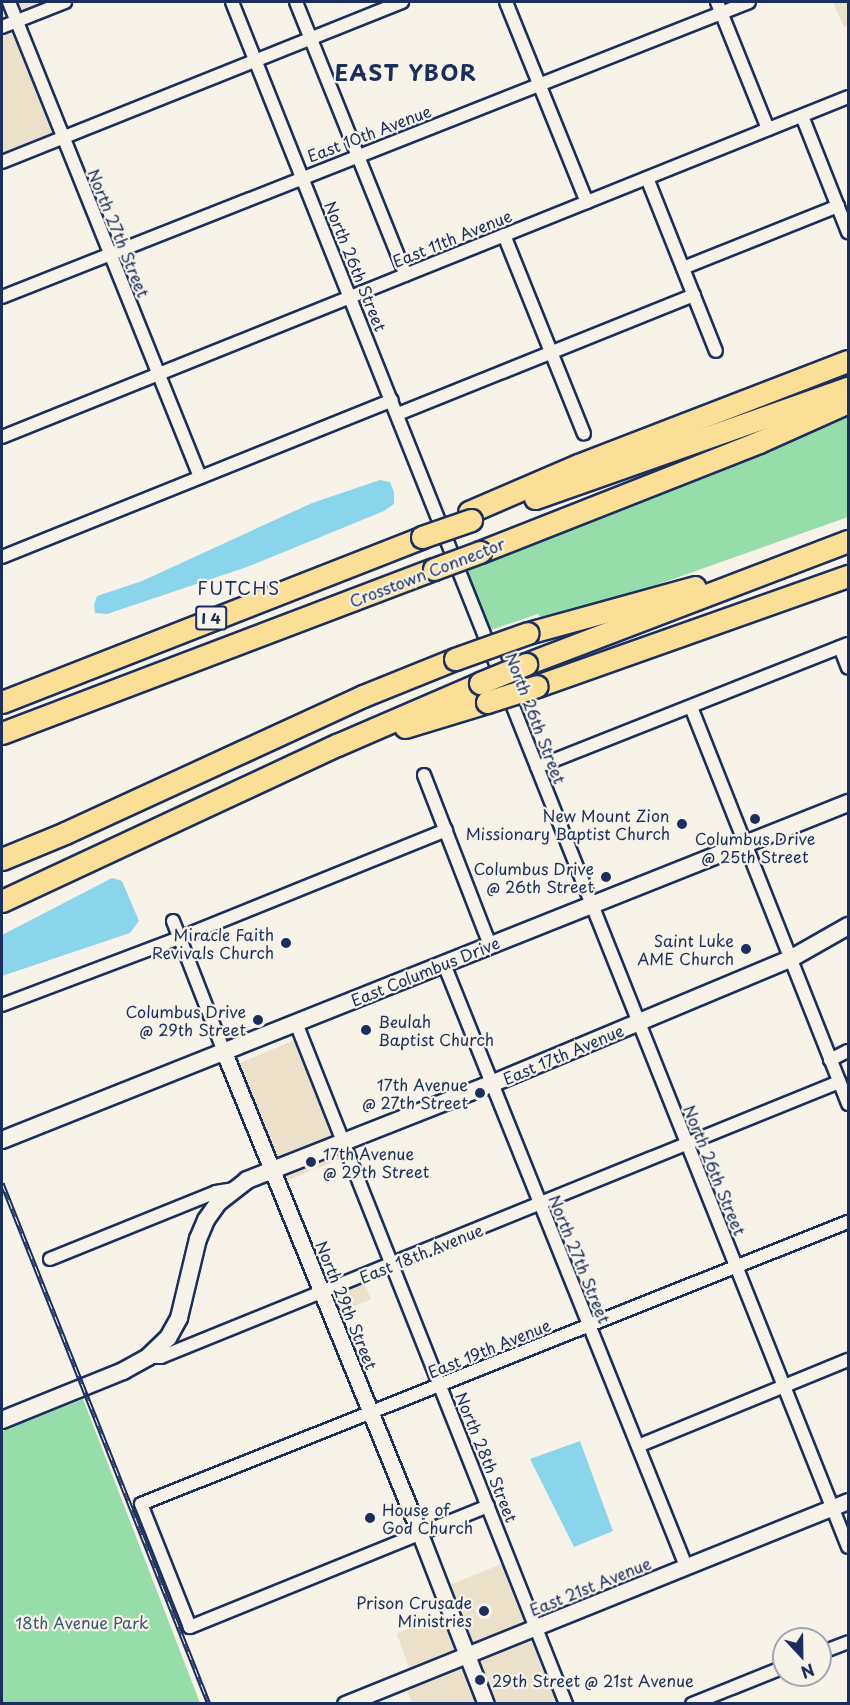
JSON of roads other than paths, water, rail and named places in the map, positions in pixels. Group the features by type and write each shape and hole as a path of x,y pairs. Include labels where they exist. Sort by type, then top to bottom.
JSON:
{"highway":[{"path":"470,516 578,465 849,362"},
{"name":"I 4","path":"2,702 470,516 849,388"},
{"name":"Crosstown Connector","path":"2,733 480,552 759,442 849,402"},
{"path":"484,692 526,664 849,541"},
{"path":"2,901 338,745 484,692 537,686 849,576"},
{"path":"2,859 65,833 353,700 455,659 528,633 663,594 750,577"}],"main road":[{"name":"East Columbus Drive","path":"2,1140 849,803"},
{"name":"East 17th Avenue","path":"233,1189 272,1169 491,1084 790,959 849,926"},
{"path":"148,1357 168,1338 178,1318 198,1239 218,1203 233,1189"},
{"name":"East 18th Avenue","path":"2,1420 123,1371 148,1357"}],"street":[{"name":"North 27th Street","path":"9,2 200,477"},
{"path":"2,27 65,2"},
{"name":"North 26th Street","path":"232,2 398,414 591,906 849,1547"},
{"path":"296,2 406,275"},
{"path":"2,162 402,2"},
{"path":"506,2 587,202"},
{"name":"East 10th Avenue","path":"2,297 540,84 719,7 749,2"},
{"path":"719,7 768,129"},
{"name":"East 11th Avenue","path":"2,437 849,97"},
{"path":"802,116 848,229"},
{"path":"647,178 716,351"},
{"path":"683,268 838,206"},
{"path":"504,235 584,434"},
{"path":"398,414 694,295"},
{"path":"2,556 392,400"},
{"path":"537,767 844,646 849,668"},
{"path":"691,707 849,1104"},
{"path":"424,775 490,945"},
{"path":"2,1005 178,938 446,830"},
{"name":"North 29th Street","path":"173,921 468,1654 486,1704"},
{"name":"North 27th Street","path":"444,963 686,1566"},
{"name":"North 28th Street","path":"296,1023 566,1704"},
{"path":"830,1060 849,1052"},
{"name":"East 18th Avenue","path":"148,1357 161,1357 687,1146 840,1082"},
{"path":"50,1259 216,1192 233,1189"},
{"name":"East 19th Avenue","path":"420,1534 190,1627 141,1504 849,1222"},
{"path":"638,1446 849,1360"},
{"name":"East 21st Avenue","path":"345,1704 849,1500"},
{"path":"420,1534 488,1506"},
{"path":"832,1648 849,1642"},
{"path":"692,1704 772,1672"}],"water":[{"path":"380,480 390,482 394,492 394,504 384,511 247,567 107,614 95,613 94,605 97,596 142,581 312,503"},
{"path":"112,878 122,881 139,921 130,933 2,976 2,935"},
{"path":"580,1441 613,1531 574,1547 530,1459"}],"railway":[{"path":"2,1183 209,1704"}],"place":[{"name":"Columbus Drive @ 25th Street","path":"755,819"},
{"name":"New Mount Zion Missionary Baptist Church","path":"682,824"},
{"name":"Columbus Drive @ 26th Street","path":"606,877"},
{"name":"Miracle Faith Revivals Church","path":"286,943"},
{"name":"Saint Luke AME Church","path":"746,949"},
{"name":"Columbus Drive @ 29th Street","path":"258,1020"},
{"name":"Beulah Baptist Church","path":"366,1030"},
{"name":"17th Avenue @ 27th Street","path":"480,1093"},
{"name":"17th Avenue @ 29th Street","path":"311,1162"},
{"name":"House of God Church","path":"370,1518"},
{"name":"Prison Crusade Ministries","path":"484,1611"},
{"name":"29th Street @ 21st Avenue","path":"480,1680"}],"district":[{"name":"EAST YBOR","path":"406,72"},
{"name":"FUTCHS","path":"239,588"}],"park label":[{"name":"18th Avenue Park","path":"82,1622"}]}
